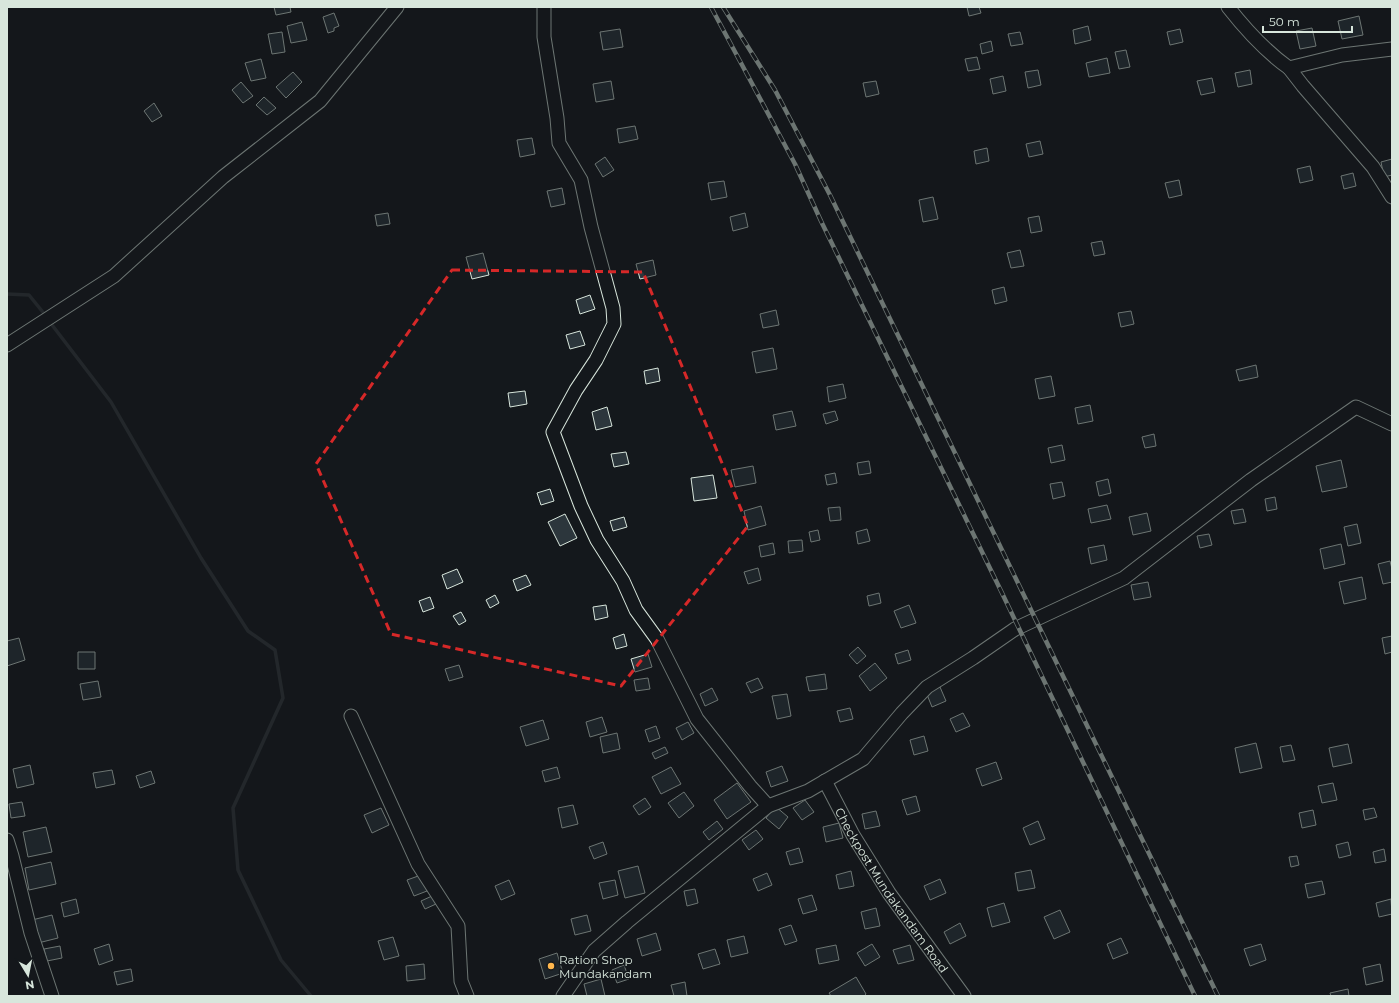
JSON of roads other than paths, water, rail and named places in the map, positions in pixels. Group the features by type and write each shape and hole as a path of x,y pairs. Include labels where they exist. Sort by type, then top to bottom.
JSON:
{"street":[{"path":"7,345 114,276 223,177 320,101 397,7"},
{"path":"544,7 544,37 559,143 581,180 591,227 613,308 614,324 596,360 576,390 553,432 581,506 597,540 623,580 636,610 657,639 697,719 750,786 768,806"},
{"path":"1228,7 1249,33 1278,60 1289,68 1372,168 1392,196"},
{"path":"1289,68 1342,55 1392,49"},
{"path":"563,996 594,951 768,806 808,791 863,759 926,687 973,658 1015,629 1124,578 1251,480 1356,406 1392,424"},
{"path":"351,716 418,864 458,926 461,980 467,996"},
{"name":"Checkpost Mundakandam Road","path":"825,781 853,835 889,892 964,996"},
{"path":"7,840 31,933 52,996"}],"waterway":[{"path":"7,294 29,295 46,316"},
{"path":"49,321 111,402 201,558 248,631 275,650 283,698 233,808 238,870 281,960 311,996"}],"railway":[{"path":"711,7 795,164 821,221 1002,593 1195,996"},
{"path":"723,7 775,90 830,195 1218,996"}],"place":[{"name":"Ration Shop Mundakandam","path":"551,966"}]}
